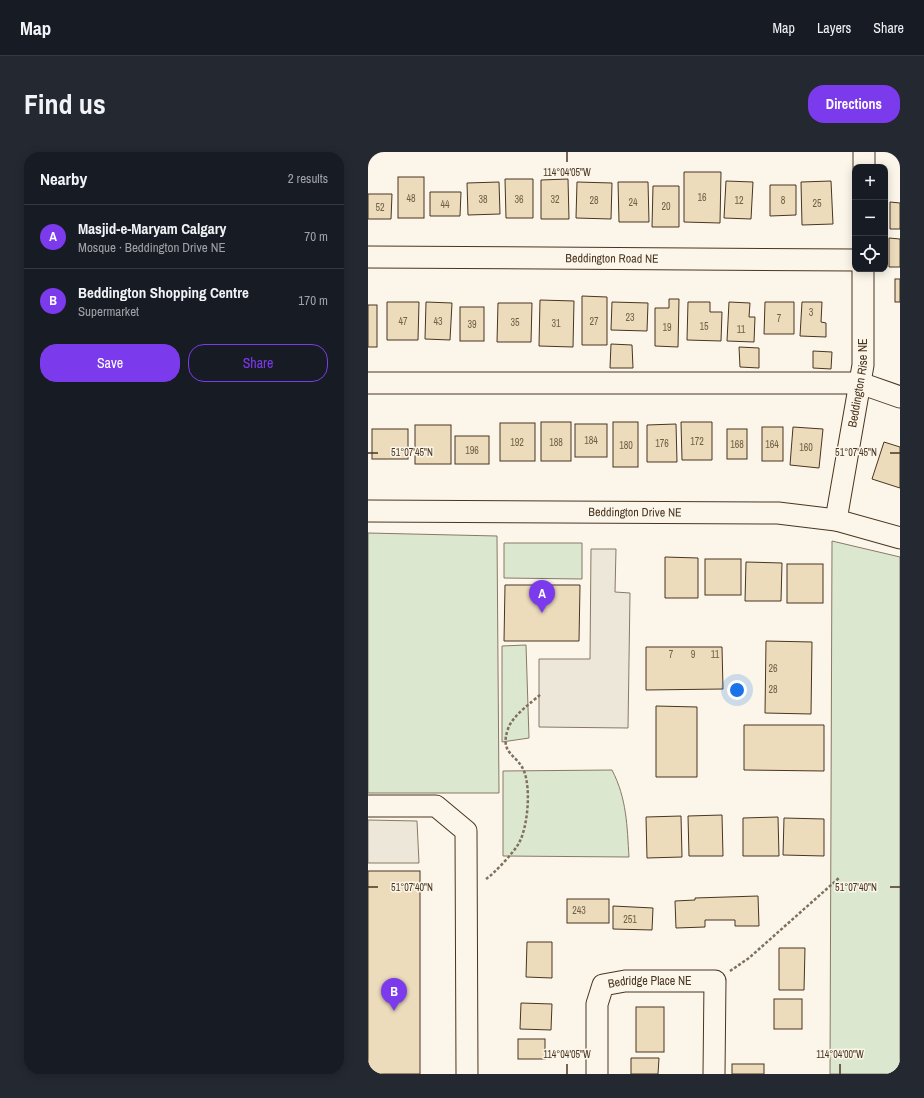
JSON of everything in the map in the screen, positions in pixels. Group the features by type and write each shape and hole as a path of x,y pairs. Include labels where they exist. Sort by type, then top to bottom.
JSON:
{"street":[{"path":"864,152 864,164"},
{"name":"Beddington Road NE","path":"368,257 852,260"},
{"name":"Beddington Rise NE","path":"836,520 863,365 863,272"},
{"path":"368,383 860,383 900,396"},
{"name":"Beddington Drive NE","path":"368,511 778,513 836,520 900,538"},
{"path":"368,806 436,806 466,831 467,1074"},
{"name":"Bedridge Place NE","path":"597,1074 597,1004 603,985 625,981 715,981"},
{"path":"714,1074 715,981"}],"path":[{"path":"466,882 479,882 488,878 519,843 526,820 527,786 524,771 519,762 510,754 506,747 506,735 514,717 541,694"},
{"path":"715,981 749,958 839,878"}],"green space":[{"path":"368,533 497,536 499,793 368,793"},
{"path":"832,541 900,557 900,1074 830,1074"},
{"path":"504,543 582,543 582,579 504,578"},
{"path":"526,645 529,738 502,742 502,646"},
{"path":"612,770 621,791 627,823 629,857 503,856 503,771"}],"shaded area":[{"path":"591,549 616,549 615,592 630,593 628,728 539,727 539,659 590,659"},
{"path":"368,820 417,821 419,863 368,863"}],"building":[{"path":"684,172 721,172 720,223 684,222"},
{"path":"398,177 424,177 424,218 398,218"},
{"path":"505,179 533,179 533,218 506,218"},
{"path":"568,179 569,219 541,219 541,180"},
{"path":"726,181 753,182 751,219 724,218"},
{"path":"831,181 833,224 802,225 801,182"},
{"path":"499,182 500,214 468,215 467,183"},
{"path":"577,182 612,183 611,219 576,218"},
{"path":"618,182 648,182 649,222 619,222"},
{"path":"770,185 796,185 796,215 770,216"},
{"path":"653,186 679,186 679,227 652,227"},
{"path":"430,192 461,192 460,216 430,216"},
{"path":"368,194 392,194 391,219 368,219"},
{"path":"890,202 900,203 900,229 890,229"},
{"path":"889,238 900,239 900,267 889,267"},
{"path":"895,279 900,279 900,302 895,302"},
{"path":"582,296 607,297 607,345 582,345"},
{"path":"669,299 679,299 678,347 655,346 655,308 669,308"},
{"path":"540,300 574,301 573,347 539,346"},
{"path":"387,302 419,302 418,340 387,340"},
{"path":"426,302 452,303 450,340 425,339"},
{"path":"612,302 648,303 647,331 611,330"},
{"path":"688,302 710,302 710,312 722,312 721,341 687,340"},
{"path":"729,302 750,303 749,317 755,317 754,342 727,341"},
{"path":"765,302 794,302 794,334 764,334"},
{"path":"802,302 822,302 821,322 826,323 826,337 800,336"},
{"path":"498,303 532,303 531,342 497,342"},
{"path":"368,305 377,305 377,347 368,347"},
{"path":"460,307 484,307 484,341 460,341"},
{"path":"611,344 632,345 633,368 610,368"},
{"path":"739,347 759,348 759,368 740,367"},
{"path":"813,351 832,352 831,369 813,368"},
{"path":"541,422 571,422 571,461 541,461"},
{"path":"613,422 638,422 638,467 613,467"},
{"path":"681,422 712,422 712,460 682,460"},
{"path":"500,423 535,423 535,461 500,461"},
{"path":"575,424 607,424 607,457 575,457"},
{"path":"676,424 677,462 647,462 647,425"},
{"path":"415,425 451,425 451,464 415,464"},
{"path":"762,427 783,427 783,461 762,461"},
{"path":"793,427 823,429 819,468 790,465"},
{"path":"372,429 408,429 408,459 372,459"},
{"path":"727,429 747,429 747,459 727,459"},
{"path":"455,436 489,436 489,464 455,464"},
{"path":"884,442 900,447 900,488 872,479"},
{"path":"665,557 698,558 698,598 665,598"},
{"path":"705,559 741,559 741,595 705,595"},
{"path":"746,562 782,563 781,601 745,601"},
{"path":"787,564 823,564 823,603 787,603"},
{"path":"505,585 580,585 579,641 504,641"},
{"path":"766,641 812,642 811,714 765,713"},
{"path":"646,647 722,647 723,689 646,690"},
{"path":"656,706 697,707 697,777 656,777"},
{"path":"744,725 824,725 824,771 744,770"},
{"path":"722,815 723,856 689,856 688,816"},
{"path":"681,816 682,857 647,858 646,817"},
{"path":"778,817 779,856 743,856 743,818"},
{"path":"784,818 824,819 824,856 783,855"},
{"path":"368,871 420,871 420,1074 368,1074"},
{"path":"758,896 759,926 735,926 735,920 705,920 705,927 676,928 675,901 695,900 695,898"},
{"path":"567,899 609,899 609,923 567,923"},
{"path":"613,906 653,908 652,930 613,929"},
{"path":"527,942 552,942 552,978 526,977"},
{"path":"779,948 805,948 804,990 779,990"},
{"path":"774,999 802,999 802,1029 774,1029"},
{"path":"521,1003 552,1004 551,1030 520,1029"},
{"path":"636,1007 664,1007 664,1052 636,1052"},
{"path":"518,1039 545,1039 545,1059 518,1059"},
{"path":"631,1058 659,1058 658,1074 631,1074"},
{"path":"732,1064 764,1064 764,1074 732,1074"}],"place":[{"name":"Masjid-e-Maryam Calgary","path":"542,613"},
{"name":"Beddington Shopping Centre","path":"394,1011"}]}
